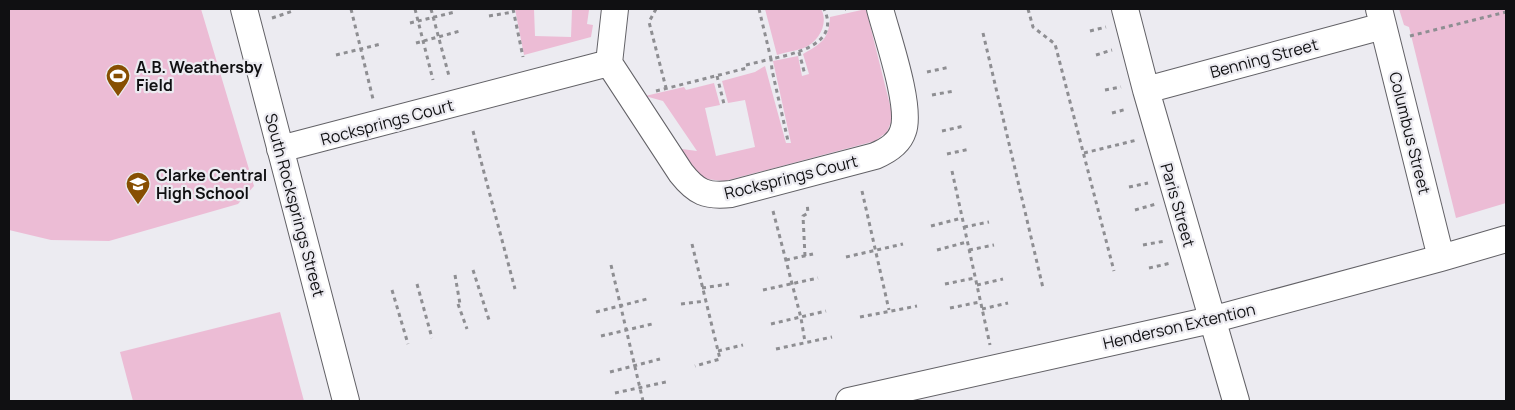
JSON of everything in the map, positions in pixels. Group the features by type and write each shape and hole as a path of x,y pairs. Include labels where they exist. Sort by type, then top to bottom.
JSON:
{"street":[{"name":"South Rocksprings Street","path":"244,9 346,401"},
{"path":"609,63 615,9"},
{"name":"Rocksprings Court","path":"280,149 609,63 692,187 704,193 717,196 731,194 875,156 889,150 896,142 903,132 906,118 905,102 880,9"},
{"name":"Paris Street","path":"1118,17 1135,94 1211,320 1236,401"},
{"name":"Benning Street","path":"1135,94 1381,17"},
{"name":"Columbus Street","path":"1381,17 1441,258"},
{"name":"Henderson Extention","path":"849,401 932,392 1211,320 1506,239"}],"path":[{"path":"350,9 373,99"},
{"path":"415,9 433,80"},
{"path":"431,9 449,76"},
{"path":"656,9 649,22 666,88"},
{"path":"758,9 771,59 788,141"},
{"path":"632,97 717,76 799,52 814,45 825,32 826,14 824,9"},
{"path":"1028,9 1033,27 1055,44 1114,270"},
{"path":"490,16 513,10 523,56"},
{"path":"272,18 293,12"},
{"path":"410,22 455,12"},
{"path":"1407,36 1506,12"},
{"path":"1090,31 1118,17"},
{"path":"416,43 460,31"},
{"path":"983,33 1043,288"},
{"path":"336,55 381,44"},
{"path":"1096,55 1117,49"},
{"path":"799,52 805,75"},
{"path":"926,72 950,67"},
{"path":"717,76 724,104"},
{"path":"1105,90 1135,94"},
{"path":"932,95 954,91"},
{"path":"1112,113 1135,94"},
{"path":"942,131 964,126"},
{"path":"473,131 515,290"},
{"path":"1084,152 1140,140"},
{"path":"947,154 970,149"},
{"path":"952,170 991,351"},
{"path":"1128,187 1151,182"},
{"path":"862,191 890,310"},
{"path":"805,256 803,216 808,213 807,203"},
{"path":"1135,210 1156,204"},
{"path":"773,211 801,318 805,342"},
{"path":"931,226 962,218"},
{"path":"964,227 989,222"},
{"path":"1144,246 1166,241"},
{"path":"937,250 967,242"},
{"path":"692,244 720,359 694,366"},
{"path":"846,257 903,244"},
{"path":"969,250 994,245"},
{"path":"786,260 813,254"},
{"path":"1149,268 1172,263"},
{"path":"611,265 643,401"},
{"path":"473,270 490,323"},
{"path":"454,275 459,304 467,329"},
{"path":"763,290 818,278"},
{"path":"945,284 975,278"},
{"path":"976,285 1003,279"},
{"path":"417,284 432,338"},
{"path":"702,288 729,284"},
{"path":"392,290 408,344"},
{"path":"596,312 647,299"},
{"path":"681,304 706,301"},
{"path":"950,308 980,302"},
{"path":"982,308 1008,303"},
{"path":"860,317 917,306"},
{"path":"771,324 826,311"},
{"path":"601,336 652,324"},
{"path":"776,349 832,337"},
{"path":"718,351 743,345"},
{"path":"610,372 660,359"},
{"path":"615,393 666,382"}],"shaded area":[{"name":"A.B. Weathersby Field","path":"9,9 201,9 254,186 238,204 109,241 51,240 9,230"},
{"path":"515,9 534,9 535,36 571,37 572,9 594,9 589,10 587,24 593,25 591,37 524,55"},
{"path":"765,9 821,9 824,20 821,32 814,41 804,48 777,55"},
{"path":"866,9 891,109 891,122 887,132 875,141 725,181 705,179 685,163 679,153 682,149 697,151 663,101 645,96 684,87 686,90 714,83 720,105 705,108 716,156 755,147 745,100 728,103 722,81 755,72 765,66 786,143 791,143 773,61 798,56 802,76 809,74 803,54 823,40 828,31 830,17"},
{"path":"1399,9 1506,9 1506,203 1456,218 1409,27 1404,25"},
{"path":"280,312 304,401 133,401 120,352"}],"place":[{"name":"A.B. Weathersby Field","path":"118,97"},
{"name":"Clarke Central High School","path":"138,205"}]}
